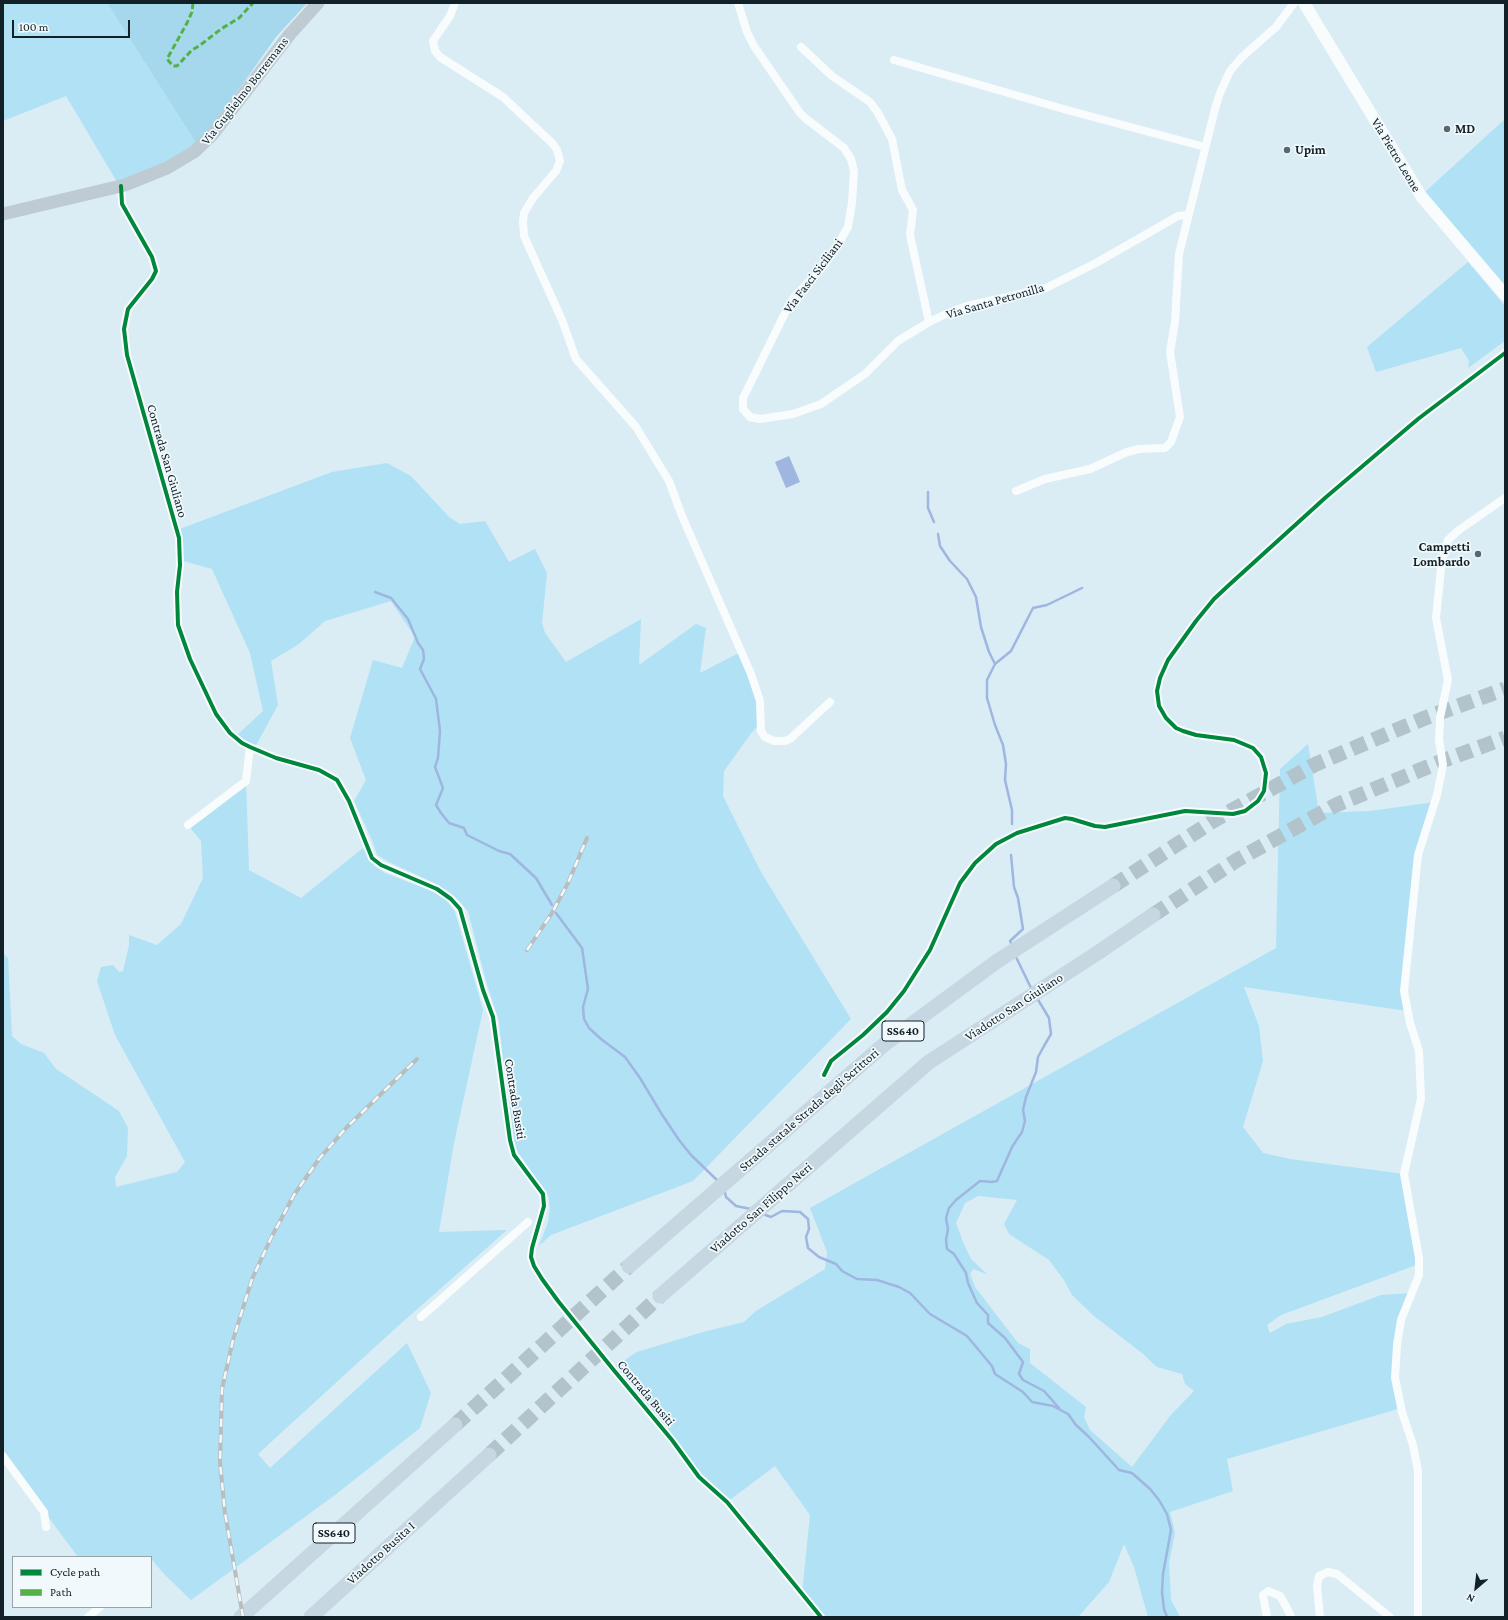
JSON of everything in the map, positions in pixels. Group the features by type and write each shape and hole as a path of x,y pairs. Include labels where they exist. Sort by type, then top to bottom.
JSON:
{"highway":[{"name":"Strada statale Strada degli Scrittori","path":"629,1266 886,1043 996,962 1113,886"},
{"name":"Viadotto San Giuliano","path":"841,1137 929,1062 1099,952 1153,915"},
{"name":"Viadotto San Filippo Neri","path":"660,1296 841,1137"},
{"name":"SS640","path":"241,1617 455,1425"},
{"name":"Viadotto Busita I","path":"311,1617 489,1455"}],"main road":[{"name":"Via Guglielmo Borremans","path":"3,214 121,186 144,178 172,165 194,152 204,144 227,117 290,34 318,3"},
{"name":"Via Pietro Leone","path":"1304,3 1421,196 1505,295"}],"street":[{"path":"455,3 450,16 434,41 435,51 440,57 503,97 553,144 557,150 560,161 556,171 533,198 524,213 524,236 557,309 576,359 636,427 669,481 682,516 756,687 761,706 761,731 768,739 785,741 798,733 830,702"},
{"name":"Via Fasci Siciliani","path":"738,3 747,32 754,46 805,118 844,148 851,159 854,171 852,203 848,227 833,254 789,305 745,394 742,405 746,414"},
{"path":"1016,491 1045,479 1090,469 1127,452 1139,449 1165,448 1171,442 1180,417 1170,352 1175,322 1179,254 1216,103 1230,71 1242,57 1276,27 1294,3"},
{"path":"801,47 832,76 870,102 892,138 902,190 913,210 910,235 929,322"},
{"path":"894,60 1074,112 1205,146"},
{"name":"Contrada San Giuliano","path":"121,186 122,204 152,257 156,271 152,279 128,309 124,329 127,355 179,538 180,565 177,592 178,625 190,659 216,714 230,733 246,745"},
{"name":"Via Santa Petronilla","path":"746,414 754,419 760,419 793,414 821,404 865,374 898,341 929,322 967,306 1046,288 1096,263 1178,216 1188,215"},
{"path":"824,1075 832,1062 873,1026 904,992 930,950 960,883 975,863 996,844 1017,833 1065,818 1072,818 1095,826 1111,827 1184,811 1233,814 1245,811 1258,801 1264,791 1266,773 1260,757 1253,748 1234,740 1196,735 1183,731 1176,728 1166,718 1159,706 1157,691 1160,678 1168,660 1214,599 1234,579 1325,498 1418,419 1505,353"},
{"path":"1418,1617 1418,1471 1413,1445 1402,1412 1395,1378 1397,1345 1401,1320 1419,1275 1419,1258 1404,1174 1421,1099 1419,1051 1410,1023 1404,991 1418,855 1437,795 1443,766 1439,740 1440,718 1448,680 1436,618 1442,559 1448,540 1459,530 1505,498"},
{"path":"188,826 246,781 246,745"},
{"name":"Contrada Busiti","path":"246,745 276,758 319,770 337,780 349,801 372,858 381,865 437,889 451,899 460,909 483,990 493,1017 503,1080 510,1140 514,1155 543,1194 544,1206 530,1257 534,1266 558,1301 672,1440 699,1477 727,1502 821,1617"},
{"path":"421,1316 528,1222"},
{"path":"3,1456 44,1512 46,1527"},
{"path":"1320,1617 1317,1586 1319,1576 1328,1572 1337,1574 1390,1617"},
{"path":"1267,1617 1262,1595 1268,1591 1280,1596 1291,1617"},
{"path":"88,1617 99,1608"}],"shaded area":[{"path":"3,3 107,3 196,143 168,162 117,182 66,96 3,121"},
{"path":"107,3 307,3 276,37 217,120 196,143"},
{"path":"1505,119 1505,285 1425,192"},
{"path":"1468,262 1505,306 1505,341 1468,368 1469,361 1461,348 1376,372 1367,347"},
{"path":"789,456 800,482 786,488 775,462"},
{"path":"387,463 411,476 449,517 460,524 485,521 509,562 535,549 547,573 542,623 545,633 566,662 641,619 639,665 696,624 706,628 700,673 741,652 751,674 761,723 752,732 724,771 723,796 761,872 851,1019 693,1181 551,1235 539,1246 548,1222 550,1208 548,1195 517,1151 513,1137 507,1076 503,1061 499,1022 486,981 468,911 448,891 377,855 372,840 354,801 366,780 350,738 373,660 402,668 415,637 391,601 325,621 299,644 271,661 278,705 254,749 235,737 263,711 250,653 212,569 180,560 177,530 332,472"},
{"path":"1308,744 1319,813 1370,811 1435,802 1418,855 1408,947 1407,1011 1244,987 1259,1026 1263,1061 1243,1127 1263,1153 1290,1159 1404,1174 1419,1264 1281,1315 1267,1325 1270,1333 1286,1324 1322,1317 1381,1295 1411,1293 1401,1320 1395,1378 1401,1408 1227,1459 1233,1491 1170,1512 1175,1533 1169,1563 1171,1600 1180,1617 1148,1617 1134,1567 1124,1544 1109,1582 1078,1617 821,1617 802,1594 810,1515 775,1466 727,1502 699,1477 612,1368 637,1352 703,1332 744,1322 756,1311 825,1269 827,1252 810,1208 1276,948 1280,769","holes":["978,1196 1017,1200 1004,1224 1009,1234 1049,1260 1064,1280 1072,1295 1094,1316 1142,1353 1157,1367 1182,1374 1185,1384 1194,1391 1170,1416 1132,1467 1090,1430 1084,1417 1086,1407 1030,1363 1030,1349 1018,1343 975,1287 970,1274 973,1269 987,1274 971,1259 956,1223 965,1203"]},
{"path":"246,781 249,870 301,898 363,848 375,866 385,873 432,891 447,901 455,912 483,1010 454,1143 439,1232 507,1230 398,1326 258,1454 270,1468 407,1343 431,1393 420,1428 335,1495 191,1600 163,1573 152,1560 152,1556 77,1556 3,1456 3,953 8,958 12,1036 21,1044 44,1053 56,1069 119,1111 128,1128 127,1156 115,1177 116,1187 177,1172 185,1162 115,1035 97,981 101,967 113,965 119,972 123,971 129,945 129,935 157,945 181,924 203,878 201,841 188,825"}],"waterway":[{"path":"928,492 928,508 934,522"},
{"path":"938,534 940,546 950,561 967,579 976,597 981,627 989,652 995,664 987,680 987,698 1003,745 1006,764 1005,780 1012,810 1012,824"},
{"path":"995,664 1011,651 1033,608 1047,605 1082,588"},
{"path":"375,592 391,598 408,619 418,643 423,650 424,659 420,669 436,699 440,731 438,758 435,767 443,788 436,805 449,823 464,828 467,835 499,851 510,854 536,878 552,905"},
{"path":"1011,855 1014,887 1018,898 1023,929 1010,941 1012,945"},
{"path":"556,913 582,948 588,989 583,1007 584,1019 589,1028 625,1057 679,1140 691,1155 719,1182"},
{"path":"1015,955 1032,990"},
{"path":"1037,998 1049,1018 1051,1034 1038,1057 1036,1072 1026,1097 1023,1110 1025,1121 1022,1132 1012,1147 997,1181 980,1181 956,1200 949,1208 946,1218 948,1229 946,1240 947,1249 954,1254 966,1273 968,1283 977,1303 988,1315 988,1323 1005,1338 1023,1362 1019,1374 1023,1380 1044,1391 1059,1408"},
{"path":"724,1189 726,1197 736,1206 751,1209"},
{"path":"763,1214 771,1217 782,1211 800,1212 808,1219 809,1229 806,1237 808,1248 819,1257 836,1264 842,1271 857,1279 877,1280 899,1287 910,1293 930,1314 967,1336 992,1366 995,1374 1023,1392 1032,1402 1053,1406 1068,1414 1076,1425 1119,1470 1132,1473 1150,1489 1159,1500 1167,1514 1171,1530 1163,1574 1162,1592 1164,1609 1167,1617"}],"tunnel":[{"path":"1113,886 1213,821 1316,764 1425,718 1505,689"},
{"path":"1153,915 1237,860 1336,805 1442,761 1505,738"},
{"path":"455,1425 629,1266"},
{"path":"489,1455 660,1296"}],"railway":[{"path":"527,950 552,913 568,883 587,838"},
{"path":"243,1617 225,1513 220,1462 222,1389 233,1340 252,1279 271,1238 294,1195 319,1159 346,1128 417,1059"}],"marked path":[{"path":"193,3 192,12 187,23 167,59 173,66 177,66 192,50 239,18 253,3"}],"cycle path":[{"path":"121,186 122,204 152,257 156,271 152,279 128,309 124,329 127,355 179,538 180,565 177,592 178,625 190,659 216,714 230,733 242,743 276,758 319,770 337,780 349,801 372,858 381,865 437,889 451,899 460,909 483,990 493,1017 510,1140 514,1155 543,1194 544,1206 532,1248 531,1257 534,1266 558,1301 672,1440 699,1477 727,1502 821,1617"},
{"path":"824,1075 831,1061 863,1035 887,1012 904,991 930,950 960,883 975,863 996,844 1017,833 1065,818 1095,826 1105,827 1185,811 1233,814 1245,811 1258,801 1264,791 1266,773 1261,757 1253,748 1234,740 1196,735 1183,731 1176,728 1166,718 1159,706 1157,691 1160,678 1168,660 1196,621 1214,599 1229,585 1325,498 1418,419 1505,353"}],"place":[{"name":"MD","path":"1447,129"},
{"name":"Upim","path":"1287,150"},
{"name":"Campetti Lombardo","path":"1478,554"}]}
